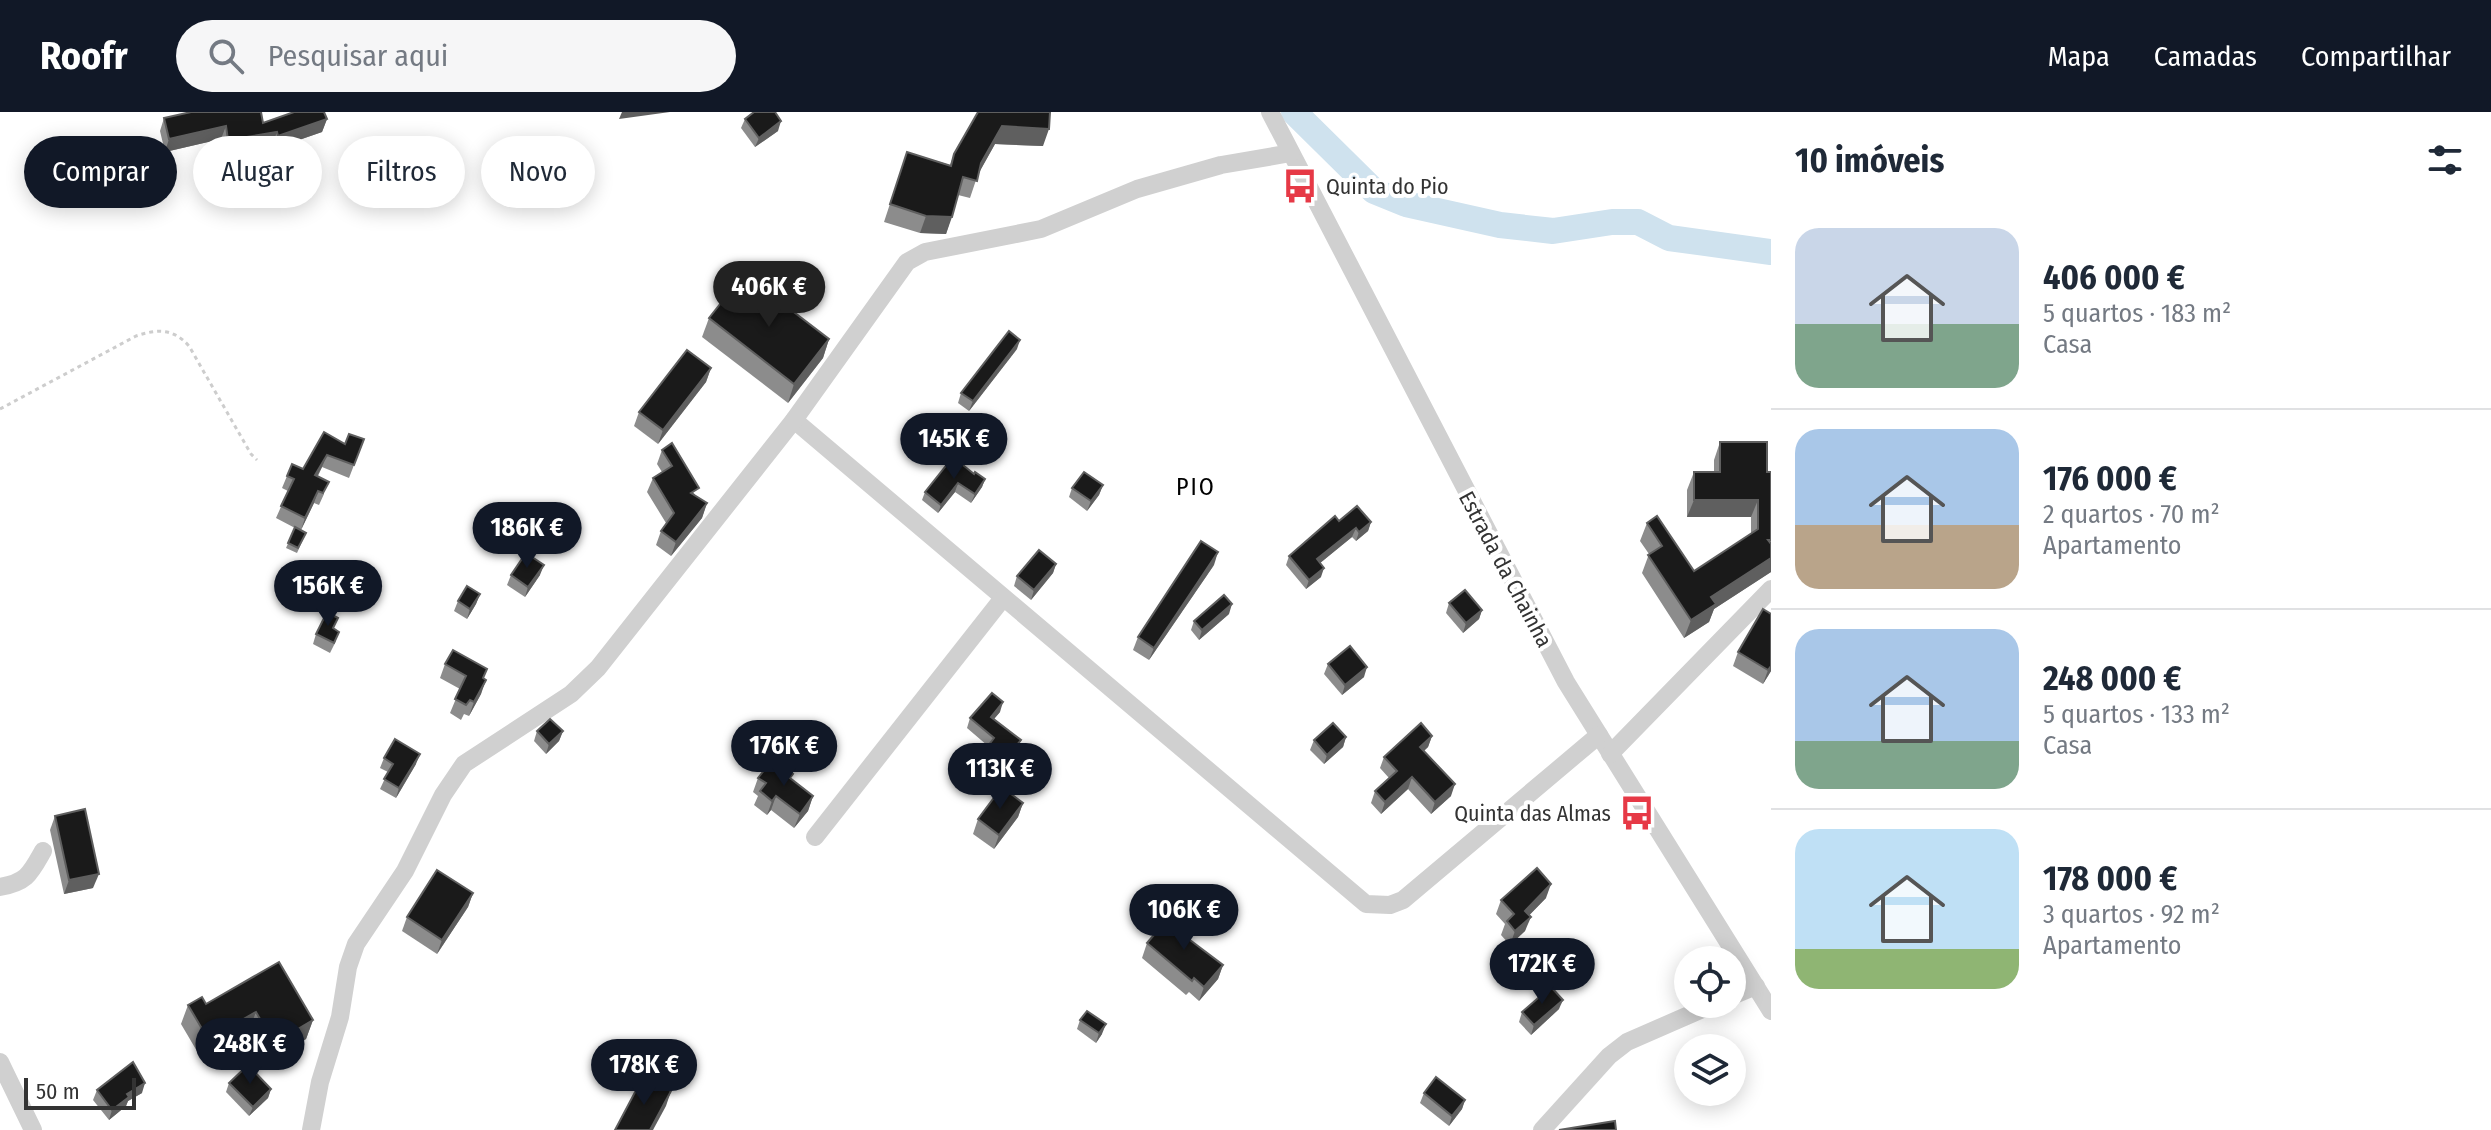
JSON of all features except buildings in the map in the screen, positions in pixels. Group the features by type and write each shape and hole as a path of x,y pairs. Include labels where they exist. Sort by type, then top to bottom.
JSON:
{"street":[{"name":"Estrada da Chainha","path":"1270,112 1566,682 1771,1011"},
{"path":"311,1130 320,1082 340,1017 348,967 356,944 405,871 453,778 464,764 571,694 598,668 794,420 907,262 925,252 1041,229 1137,189 1221,165 1291,153"},
{"path":"794,420 1366,904 1390,905 1403,900 1599,735"},
{"path":"1610,754 1771,589"},
{"path":"815,837 1003,598"},
{"path":"0,887 22,881 30,874 43,851"},
{"path":"1746,990 1756,986"},
{"path":"1542,1130 1591,1075 1627,1042 1682,1018"},
{"path":"0,1062 33,1130"}],"path":[{"path":"0,409 136,336 168,331 182,338 189,346 257,460"}],"waterway":[{"path":"1294,112 1374,191 1406,204 1500,225 1553,231 1612,222 1638,222 1669,238 1771,252"}],"place":[{"name":"Quinta do Pio","path":"1300,186"},
{"name":"Quinta das Almas","path":"1637,813"}],"district":[{"name":"PIO","path":"1196,487"}]}
